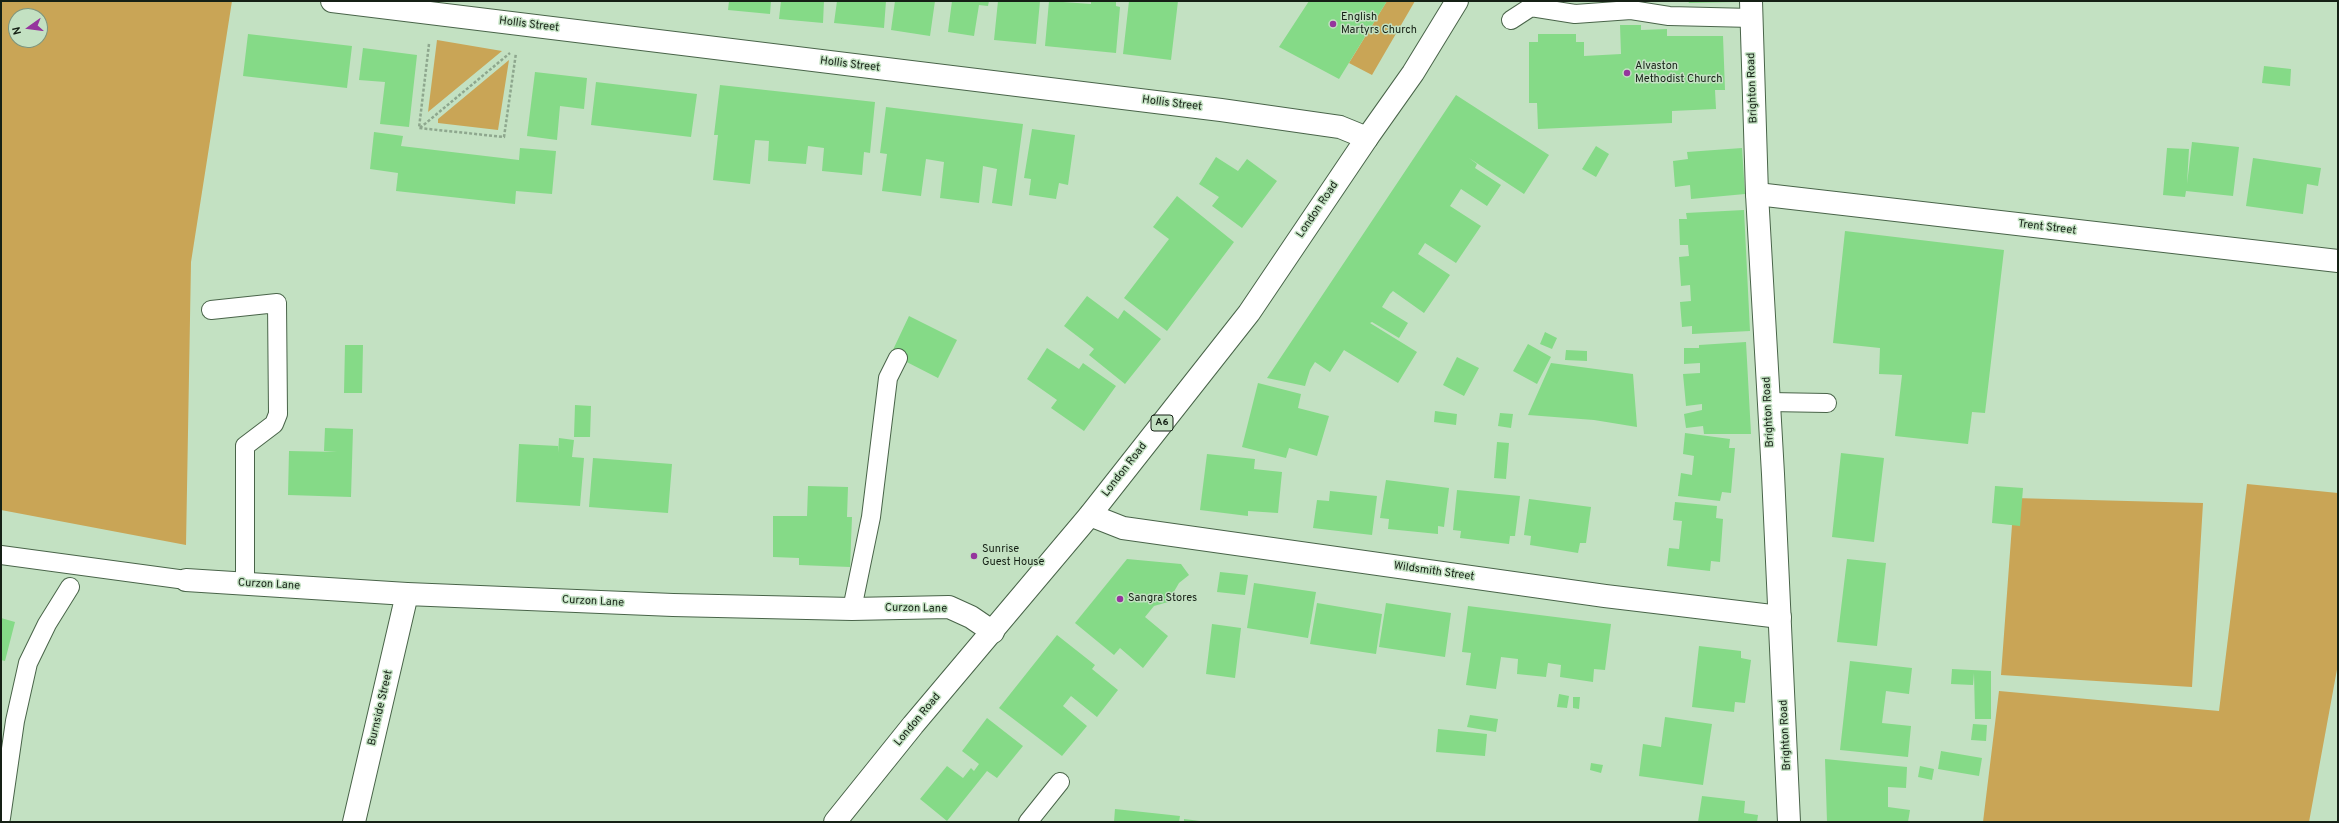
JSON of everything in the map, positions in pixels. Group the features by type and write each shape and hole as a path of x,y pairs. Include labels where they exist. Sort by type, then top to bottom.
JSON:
{"street":[{"name":"Hollis Street","path":"332,1 1221,110 1340,127 1367,138"},
{"name":"London Road","path":"835,822 913,725 993,632 1090,515 1248,313 1413,73 1457,1"},
{"name":"Brighton Road","path":"1751,10 1757,194 1780,617 1789,822"},
{"name":"Trent Street","path":"1757,194 2338,261"},
{"name":"Wildsmith Street","path":"1090,515 1123,528 1597,595 1780,617"},
{"name":"Curzon Lane","path":"186,580 407,594 673,605 852,609 949,607 970,617 993,632"},
{"name":"Burnside Street","path":"354,822 407,594"}],"lane":[{"path":"1511,20 1531,7 1575,14 1631,10 1669,16 1751,10"},
{"path":"212,310 277,303 278,414 274,424 245,446 245,584"},
{"path":"852,609 871,517 888,378 898,358"},
{"path":"1769,402 1827,403"},
{"path":"1,555 186,580"},
{"path":"1,818 16,721 28,663 47,624 70,587"},
{"path":"1028,822 1060,782"}],"path":[{"path":"419,128 433,13"},
{"path":"517,48 504,137 419,128 444,108 517,48"}],"shaded area":[{"path":"1,1 232,1 191,262 186,545 1,510"},
{"path":"1387,1 1415,1 1372,75 1349,63"},
{"path":"437,40 502,51 428,112"},
{"path":"509,60 498,130 438,123 438,119"},
{"path":"2247,484 2338,493 2338,664 2309,822 1983,822 1999,691 2219,711"},
{"path":"2014,498 2203,503 2192,687 2001,675"}],"building":[{"path":"729,1 771,1 770,14 728,10"},
{"path":"781,1 824,1 823,23 779,19"},
{"path":"837,1 886,1 884,28 834,23"},
{"path":"895,1 935,1 930,36 891,30"},
{"path":"952,1 989,1 988,6 979,5 974,36 948,32"},
{"path":"998,1 1040,1 1036,44 994,40"},
{"path":"1049,1 1091,4 1091,1 1116,1 1116,6 1120,7 1116,53 1045,46"},
{"path":"1129,1 1178,1 1171,60 1123,54"},
{"name":"English Martyrs Church","path":"1309,1 1387,1 1339,79 1279,47"},
{"path":"1688,1 1737,1 1737,2 1689,3"},
{"name":"Alvaston Methodist Church","path":"1620,25 1641,25 1641,30 1667,29 1667,36 1723,36 1725,90 1715,90 1716,109 1672,111 1672,123 1538,129 1537,103 1529,103 1529,42 1538,42 1538,34 1576,34 1576,42 1584,42 1584,56 1621,54"},
{"path":"248,34 352,46 347,88 243,76"},
{"path":"363,48 417,55 409,127 380,124 385,82 359,80"},
{"path":"2264,66 2291,69 2290,86 2262,83"},
{"path":"535,72 587,78 584,109 560,106 557,140 527,136"},
{"path":"596,82 697,94 691,137 591,125"},
{"path":"720,85 875,102 870,153 864,152 862,175 822,171 824,148 808,146 806,164 768,161 769,141 755,140 750,184 713,180 718,135 714,135"},
{"path":"1456,95 1549,155 1524,194 1469,158 1477,164 1475,168 1501,185 1487,206 1461,189 1450,206 1481,226 1456,263 1425,243 1418,254 1450,275 1424,313 1393,291 1390,294 1382,307 1408,323 1399,338 1372,322 1370,323 1417,352 1398,383 1344,350 1330,372 1315,362 1310,370 1305,386 1267,378"},
{"path":"886,107 1023,124 1012,206 992,203 997,169 983,166 979,203 940,198 944,162 926,159 921,196 882,191 887,154 880,153"},
{"path":"1032,129 1075,135 1068,185 1059,183 1056,199 1029,195 1031,179 1024,178"},
{"path":"374,132 403,136 401,146 519,160 520,148 556,151 552,194 516,191 515,204 396,191 398,173 370,169"},
{"path":"2192,142 2239,147 2233,196 2186,191 2185,197 2163,195 2167,148 2189,149 2187,184"},
{"path":"1596,146 1609,154 1596,177 1582,169"},
{"path":"1742,148 1745,194 1691,199 1690,185 1675,187 1673,161 1688,159 1687,152"},
{"path":"1216,157 1238,171 1247,159 1277,181 1242,228 1212,206 1219,197 1199,184"},
{"path":"2253,158 2321,168 2318,186 2307,184 2303,214 2246,206"},
{"path":"1177,196 1234,242 1167,331 1124,298 1169,239 1153,227"},
{"path":"1744,210 1750,331 1692,334 1692,326 1682,327 1680,302 1691,301 1690,285 1681,286 1679,257 1689,256 1688,245 1680,245 1679,219 1687,219 1686,213"},
{"path":"1845,231 2004,250 1985,413 1972,412 1968,444 1895,436 1902,375 1879,374 1880,348 1833,343"},
{"path":"1087,296 1118,319 1124,310 1161,339 1125,384 1089,355 1094,349 1064,326"},
{"path":"909,316 957,340 938,378 891,354"},
{"path":"1545,332 1557,338 1552,349 1540,344"},
{"path":"1746,342 1751,434 1704,434 1703,426 1686,428 1684,414 1702,410 1702,404 1686,406 1683,374 1700,373 1700,363 1684,364 1684,348 1699,348 1699,345"},
{"path":"1528,344 1551,357 1537,384 1513,371"},
{"path":"345,345 363,345 362,393 344,393"},
{"path":"1047,348 1079,369 1083,363 1116,386 1084,431 1051,408 1057,400 1027,379"},
{"path":"1566,350 1587,351 1587,361 1565,360"},
{"path":"1457,357 1479,368 1464,396 1443,385"},
{"path":"1551,363 1633,374 1637,427 1594,420 1528,415"},
{"path":"1258,383 1301,394 1298,408 1329,416 1317,456 1289,448 1286,458 1242,447"},
{"path":"575,405 591,406 590,437 574,437"},
{"path":"1435,411 1457,414 1456,425 1434,422"},
{"path":"1500,413 1513,414 1511,428 1498,426"},
{"path":"325,428 353,429 351,497 288,495 289,451 337,452 324,451"},
{"path":"1685,433 1730,439 1729,448 1735,448 1731,493 1722,492 1720,501 1678,496 1681,473 1692,475 1694,456 1683,454"},
{"path":"559,438 574,440 572,457 584,458 580,506 516,502 519,444 558,446 558,453"},
{"path":"1497,442 1509,443 1506,479 1494,478"},
{"path":"1841,453 1884,458 1874,542 1832,537"},
{"path":"1207,454 1255,459 1254,469 1282,472 1278,513 1248,511 1248,516 1200,510"},
{"path":"593,458 672,464 668,513 589,507"},
{"path":"1386,480 1449,488 1444,527 1438,526 1438,534 1388,529 1389,519 1380,518"},
{"path":"808,486 848,487 847,517 852,517 850,567 799,565 799,558 773,557 773,516 807,516"},
{"path":"1995,486 2023,488 2020,526 1992,523"},
{"path":"1457,490 1520,496 1515,536 1510,536 1509,544 1460,538 1461,531 1453,530"},
{"path":"1330,491 1377,496 1372,535 1313,528 1317,500 1329,501"},
{"path":"1529,499 1591,507 1586,543 1580,543 1578,553 1530,545 1531,536 1524,535"},
{"path":"1675,502 1717,506 1716,518 1723,519 1720,562 1711,561 1710,571 1667,566 1669,548 1679,549 1682,521 1673,520"},
{"path":"1127,559 1181,564 1189,575 1179,583 1168,602 1154,606 1145,617 1168,636 1143,668 1120,648 1114,655 1075,623"},
{"path":"1847,559 1886,563 1877,646 1837,642"},
{"path":"1220,572 1248,575 1245,595 1217,592"},
{"path":"1254,583 1316,592 1308,638 1247,628"},
{"path":"1317,603 1382,614 1376,654 1310,644"},
{"path":"1386,603 1451,613 1445,657 1379,647"},
{"path":"1468,606 1611,624 1605,670 1594,669 1593,682 1560,677 1561,665 1548,663 1546,677 1517,674 1518,659 1501,657 1496,689 1466,685 1471,653 1462,652"},
{"path":"1,618 15,622 5,661 1,660"},
{"path":"1212,624 1241,628 1235,678 1206,674"},
{"path":"1057,635 1095,665 1092,669 1118,690 1097,717 1071,696 1063,706 1087,726 1062,756 999,708"},
{"path":"1699,646 1741,651 1741,658 1751,660 1745,703 1735,702 1734,712 1692,707"},
{"path":"1850,661 1912,668 1909,694 1886,691 1882,723 1911,726 1908,757 1840,750"},
{"path":"1952,669 1991,671 1991,719 1975,719 1974,673 1973,685 1951,684"},
{"path":"1559,694 1569,696 1567,708 1557,707"},
{"path":"1573,697 1580,697 1579,709 1573,708"},
{"path":"1470,715 1498,719 1496,732 1467,727"},
{"path":"1665,717 1712,724 1703,785 1639,776 1643,744 1661,747"},
{"path":"987,718 1023,746 997,778 987,771 947,821 920,799 947,766 963,778 971,768 974,771 979,764 962,751"},
{"path":"1973,724 1987,725 1986,741 1971,740"},
{"path":"1438,729 1487,734 1485,756 1436,752"},
{"path":"1941,751 1982,758 1979,776 1938,769"},
{"path":"1825,759 1907,767 1906,788 1888,787 1888,807 1910,810 1908,822 1827,822"},
{"path":"1591,763 1603,765 1601,773 1590,770"},
{"path":"1920,766 1934,769 1932,780 1918,777"},
{"path":"1702,796 1745,801 1744,813 1758,815 1757,822 1698,822"},
{"path":"1115,809 1180,816 1179,822 1114,822"},
{"path":"1184,819 1200,821 1200,822 1184,822"}],"place":[{"name":"English Martyrs Church","path":"1333,24"},
{"name":"Alvaston Methodist Church","path":"1627,73"},
{"name":"Sunrise Guest House","path":"974,556"},
{"name":"Sangra Stores","path":"1120,599"}]}
